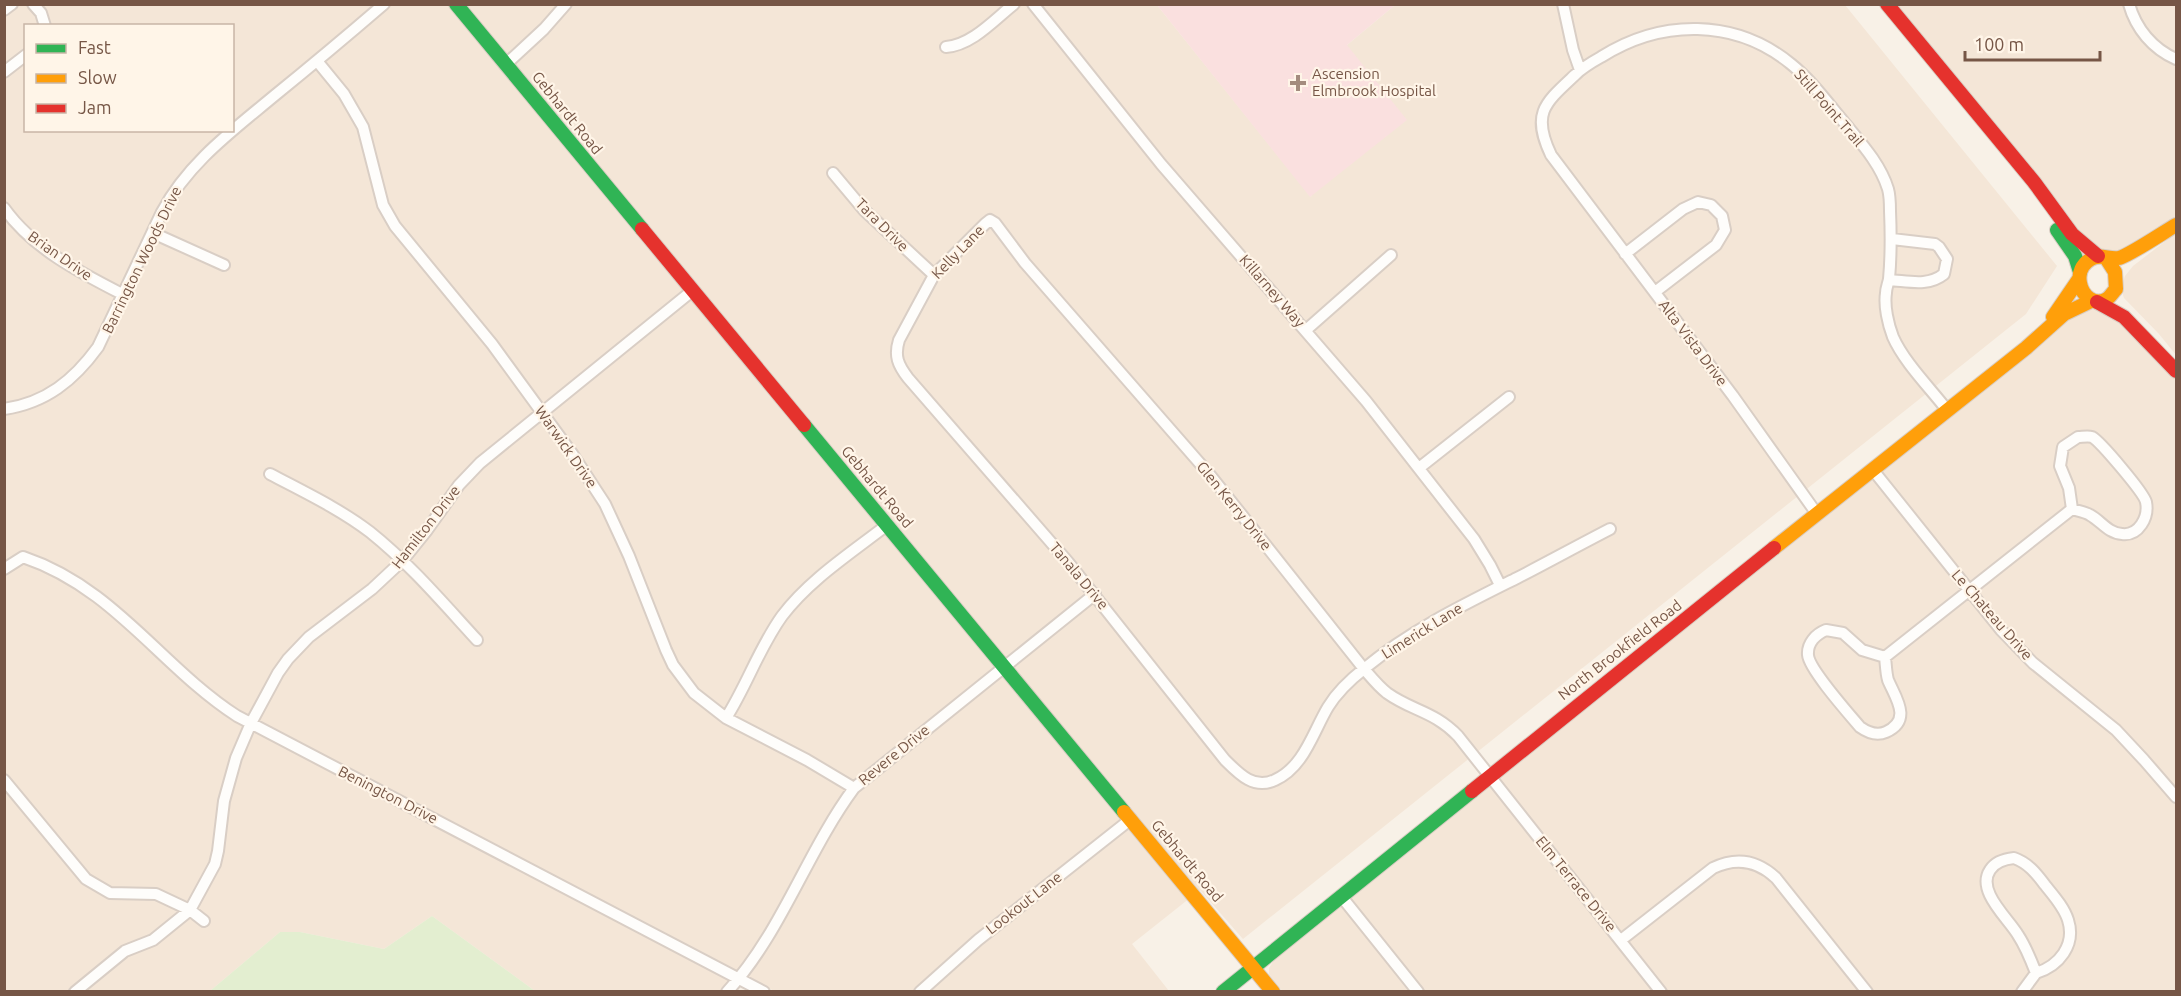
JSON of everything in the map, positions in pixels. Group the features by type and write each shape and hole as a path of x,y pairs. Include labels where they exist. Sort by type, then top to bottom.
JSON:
{"street":[{"path":"4,10 12,4"},
{"path":"33,4 41,13 44,24"},
{"name":"Barrington Woods Drive","path":"234,131 384,4"},
{"name":"Gebhardt Road","path":"456,4 1273,992"},
{"path":"505,65 544,29 566,4"},
{"path":"946,47 965,42 1014,4"},
{"name":"Killarney Way","path":"1033,4 1161,164 1366,401 1474,539 1500,585"},
{"path":"1563,4 1580,70"},
{"path":"1887,4 2034,182 2077,240 2102,257 2113,268 2116,286 2126,306 2176,363"},
{"path":"2129,4 2137,25 2145,36 2161,51 2176,59"},
{"name":"Still Point Trail","path":"1566,175 1551,155 1542,137 1541,119 1548,100 1580,70 1613,49 1639,37 1668,30 1699,28 1726,32 1752,40 1772,50 1792,64 1813,85 1882,173 1889,191 1892,239 1886,308 1893,337 1947,410"},
{"path":"4,72 24,57"},
{"name":"Warwick Drive","path":"317,61 344,94 363,127 383,205 395,226 492,344 605,504 629,556 673,665 694,693 726,718 807,760 854,788"},
{"name":"Barrington Woods Drive","path":"4,409 20,406 50,394 73,378 99,347 173,192 199,161 233,132"},
{"path":"2011,156 2044,212 2073,252 2081,290 2094,301 2124,317 2176,371"},
{"name":"Tara Drive","path":"833,172 864,210 934,275"},
{"name":"Alta Vista Drive","path":"1566,175 1733,396 1817,514"},
{"path":"1625,254 1683,209 1698,202 1711,205 1722,216 1725,230 1716,245 1655,292"},
{"name":"Brian Drive","path":"4,208 21,229 63,262 124,296"},
{"name":"Kelly Lane","path":"896,350 898,340 934,275 990,220"},
{"name":"Glen Kerry Drive","path":"990,220 995,223 1025,263 1217,484 1364,669 1387,693 1431,714 1450,728 1489,777"},
{"path":"2079,275 2085,262 2102,257 2120,258 2176,225"},
{"path":"153,233 225,265"},
{"path":"2094,301 2105,301 2131,261 2157,238"},
{"path":"1889,279 1924,283 1932,281 1944,274 1947,259 1940,247 1935,244 1892,239"},
{"path":"1306,330 1391,255"},
{"name":"North Brookfield Road","path":"2038,336 2071,293 2079,275"},
{"name":"Hamilton Drive","path":"190,910 214,864 228,783 251,723 278,673 293,653 326,623 372,589 402,561 459,485 488,456 693,291"},
{"name":"North Brookfield Road","path":"1223,992 2071,309 2094,301"},
{"name":"Tanala Drive","path":"896,350 896,359 908,378 1095,594 1236,771 1250,781 1259,783 1275,780"},
{"path":"1419,468 1509,397"},
{"path":"2078,437 2092,437 2104,447 2146,501 2145,519 2137,529 2127,534 2112,531 2090,515 2072,508 2069,488 2060,466 2062,447 2078,437"},
{"name":"Le Chateau Drive","path":"1873,470 2001,630 2033,663 2116,730 2175,793"},
{"path":"270,474 345,515 370,532 417,575 477,640"},
{"path":"1885,657 2072,508"},
{"path":"726,718 765,642 790,607 843,559 887,525"},
{"name":"Limerick Lane","path":"1275,780 1284,775 1301,756 1335,696 1364,669 1440,617 1610,529"},
{"name":"Benington Drive","path":"4,568 19,558 26,558 64,576 106,602 216,703 764,992"},
{"name":"Revere Drive","path":"727,992 776,925 826,830 854,788 1095,594"},
{"path":"1835,630 1843,633 1862,650 1885,657 1886,673 1901,712 1892,729 1879,734 1860,727 1813,668 1808,654 1810,645 1819,633 1835,630"},
{"name":"Elm Terrace Drive","path":"1489,777 1657,987"},
{"path":"4,780 86,879 110,893 156,894 190,910 204,921"},
{"name":"Lookout Lane","path":"920,992 978,940 1131,819"},
{"path":"2022,992 2036,973 2058,962 2064,953 2070,937 2068,920 2050,891 2029,866 2014,858 2006,859 1992,867 1987,874 1986,882 1994,902 2020,937 2036,973"},
{"path":"1621,940 1713,868 1727,862 1746,861 1760,866 1776,878 1867,992"},
{"path":"1341,896 1418,992"},
{"path":"75,992 125,951 153,940 190,910"},
{"path":"1645,992 1657,987"}],"shaded area":[{"path":"5,5 1157,5 1311,197 1347,45 1395,5 1845,5 2057,266 2026,314 1243,939 1200,890 1132,944 1169,991 776,992 739,972 723,991 535,991 432,916 384,949 300,932 280,932 210,991 5,992"},
{"name":"Ascension Elmbrook Hospital","path":"1157,5 1395,5 1347,45 1407,120 1310,197"},
{"path":"1896,5 2176,5 2176,217 2123,251 2108,254 2083,239"},
{"path":"2176,233 2176,355 2124,298 2121,289 2125,276 2133,266"},
{"path":"2087,306 2107,311 2176,378 2176,991 1283,992 1269,974 1269,968 1274,960 2068,314"}],"green space":[{"path":"432,916 535,991 210,991 280,932 300,932 384,949"}],"traffic: fast":[{"path":"456,4 642,229"},
{"path":"2057,230 2075,256 2080,272"},
{"path":"804,425 1124,812"},
{"path":"1223,992 1472,791"}],"traffic: slow":[{"path":"2106,258 2115,272 2116,289 2107,299 2093,301 2083,292 2080,283 2080,272 2085,263 2094,257 2119,258 2124,256 2176,225"},
{"path":"2053,317 2079,279"},
{"path":"1774,548 2026,348 2064,314 2091,301"},
{"path":"1124,812 1273,992"}],"traffic: jam":[{"path":"1887,4 2034,182 2072,234 2098,256"},
{"path":"642,229 804,425"},
{"path":"2097,302 2124,317 2176,371"},
{"path":"1472,791 1774,548"}],"place":[{"name":"Ascension Elmbrook Hospital","path":"1298,83"}]}
